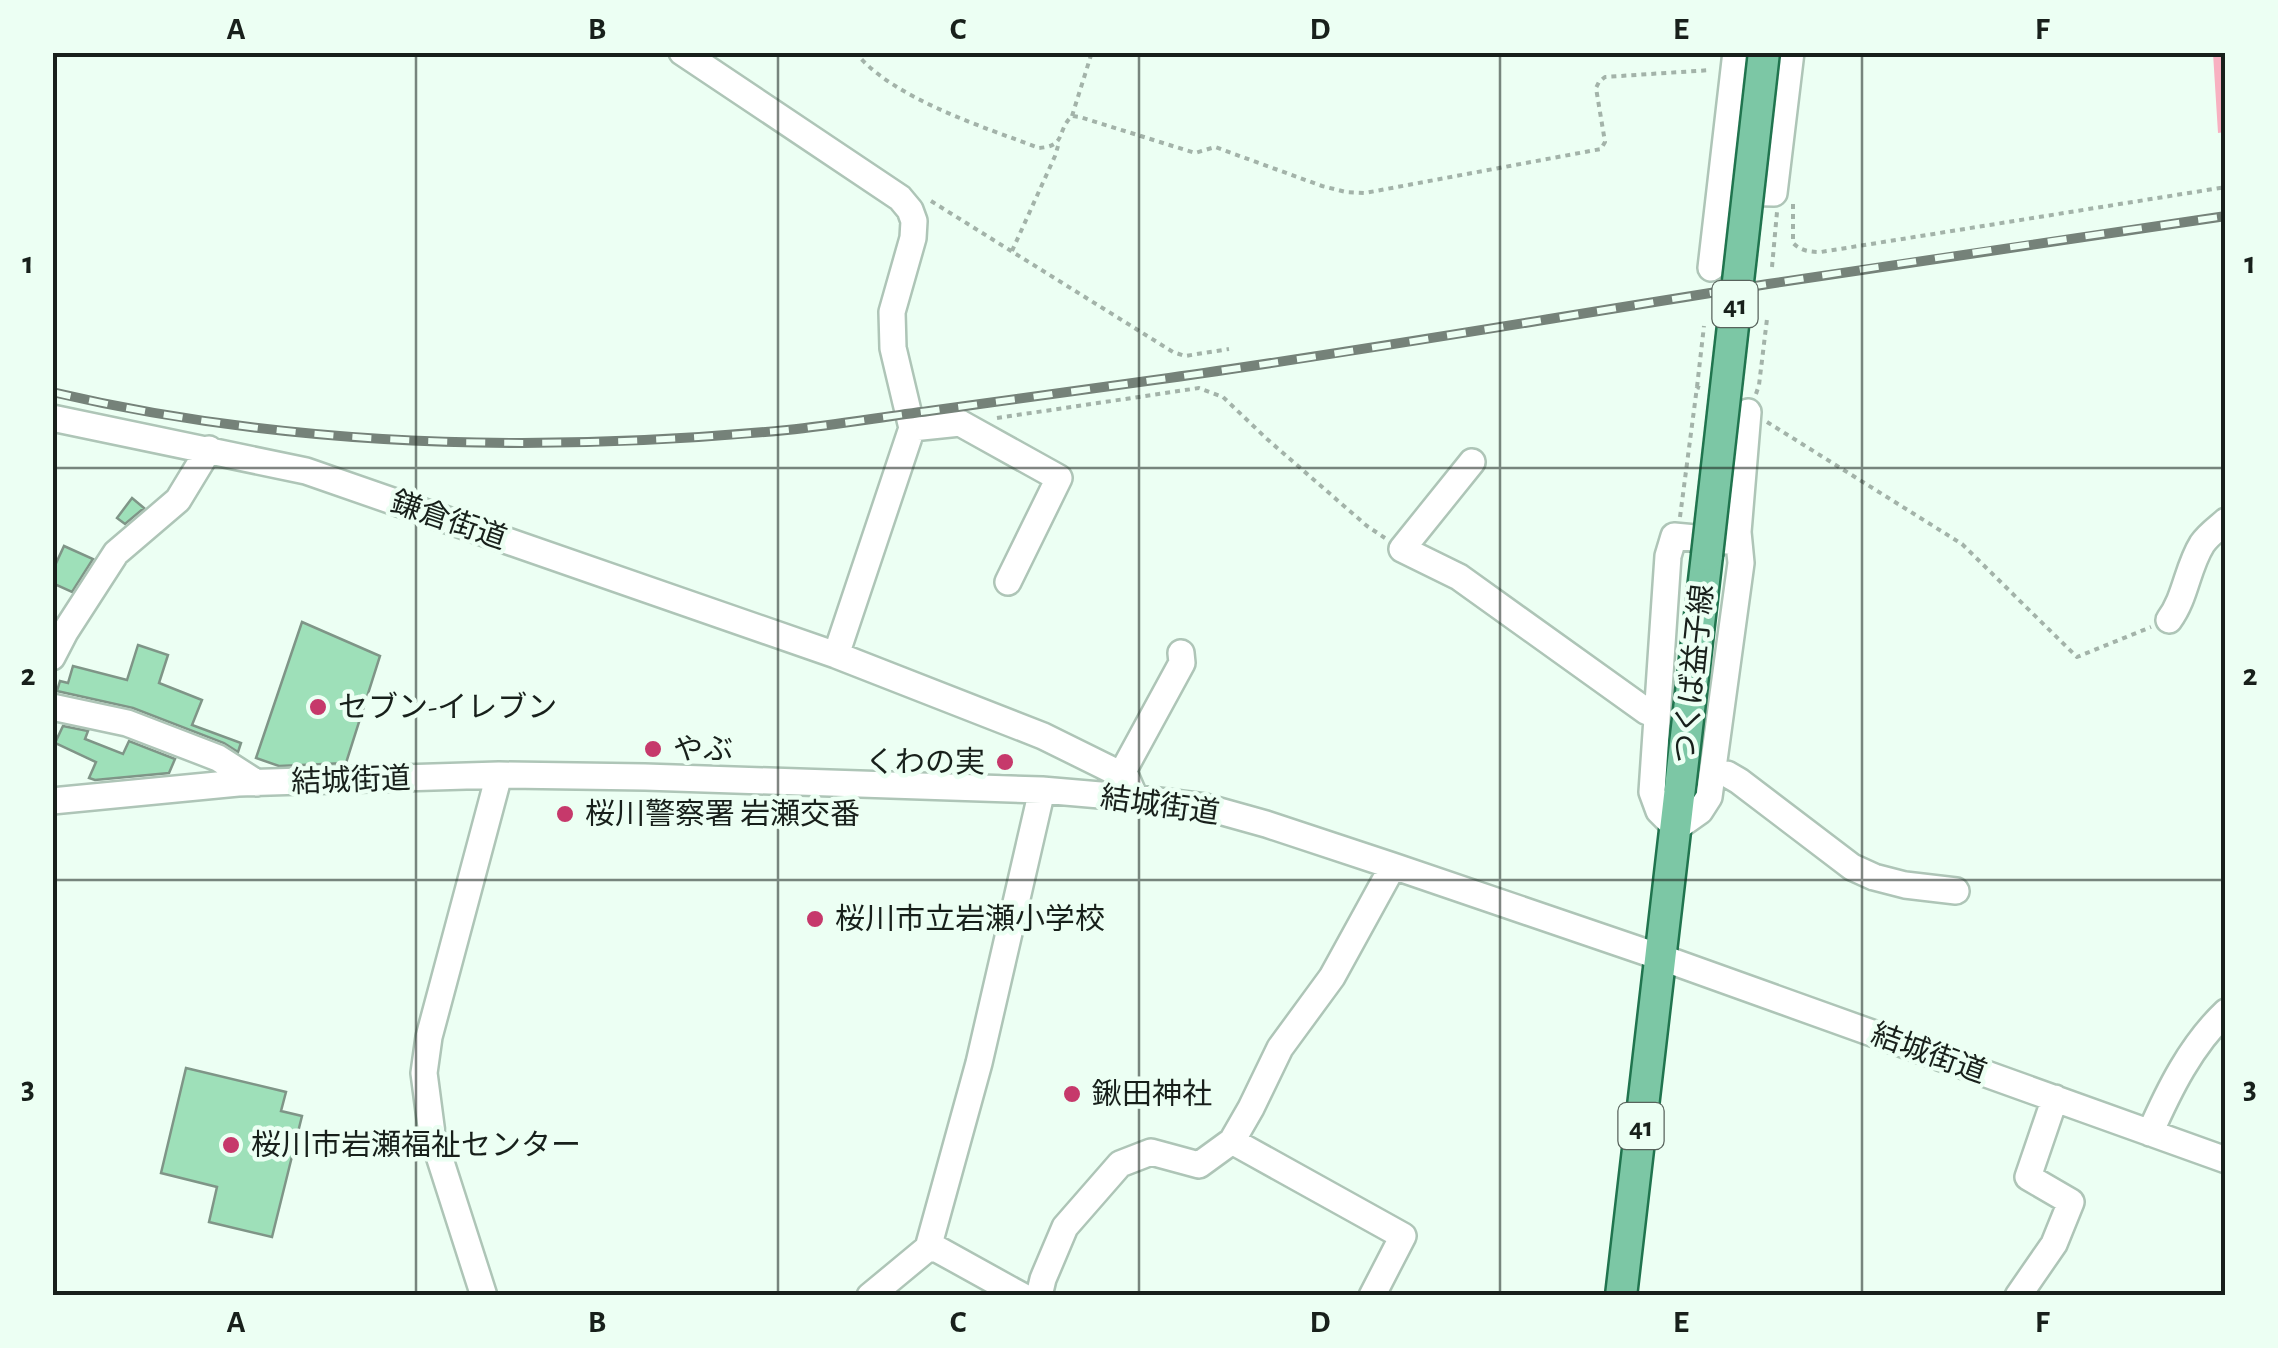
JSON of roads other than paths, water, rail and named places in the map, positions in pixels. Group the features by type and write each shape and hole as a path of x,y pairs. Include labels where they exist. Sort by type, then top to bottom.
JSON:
{"main road":[{"name":"つくば益子線","path":"1621,1296 1764,52"}],"street":[{"path":"682,52 900,198 914,221 914,238 892,312 893,348 912,428 836,655"},
{"path":"1711,268 1720,191 1736,61 1790,62 1784,193 1720,191"},
{"path":"1739,542 1674,536 1668,556 1652,792 1659,811 1676,828 1705,806 1709,797 1741,564 1739,542 1748,412"},
{"name":"鎌倉街道","path":"52,418 306,470 836,655 1042,736 1121,775"},
{"path":"912,428 960,424 1060,478 1008,582"},
{"path":"52,657 116,553 178,500 209,449"},
{"path":"1472,462 1402,548 1460,577 1657,716"},
{"path":"2169,620 2180,605 2203,542 2226,521"},
{"path":"1136,798 1121,775 1182,663 1181,654"},
{"name":"結城街道","path":"52,707 127,723 218,758 256,783 499,775 645,776 1042,790 1205,807 1393,866 1660,958 2226,1160"},
{"path":"1713,772 1740,782 1852,867 1905,885 1956,891"},
{"path":"484,1296 432,1134 424,1074 428,1037 499,775"},
{"path":"52,802 256,783"},
{"path":"870,1296 928,1248 978,1063 1042,790"},
{"path":"1039,1296 1065,1227 1120,1164 1151,1152 1199,1164 1232,1141 1280,1048 1332,976 1393,866"},
{"path":"2150,1133 2187,1061 2209,1028 2226,1012"},
{"path":"2018,1296 2054,1244 2071,1202 2028,1177 2056,1098"},
{"path":"1232,1141 1404,1236 1372,1296"},
{"path":"928,1248 1022,1296"}],"railway":[{"path":"52,392 233,425 418,441 603,442 787,430 1244,367 2226,216"}],"place":[{"name":"セブン-イレブン","path":"318,707"},
{"name":"やぶ","path":"653,749"},
{"name":"くわの実","path":"1005,762"},
{"name":"桜川警察署 岩瀬交番","path":"565,814"},
{"name":"桜川市立岩瀬小学校","path":"815,919"},
{"name":"鍬田神社","path":"1072,1094"},
{"name":"桜川市岩瀬福祉センター","path":"231,1145"}]}
